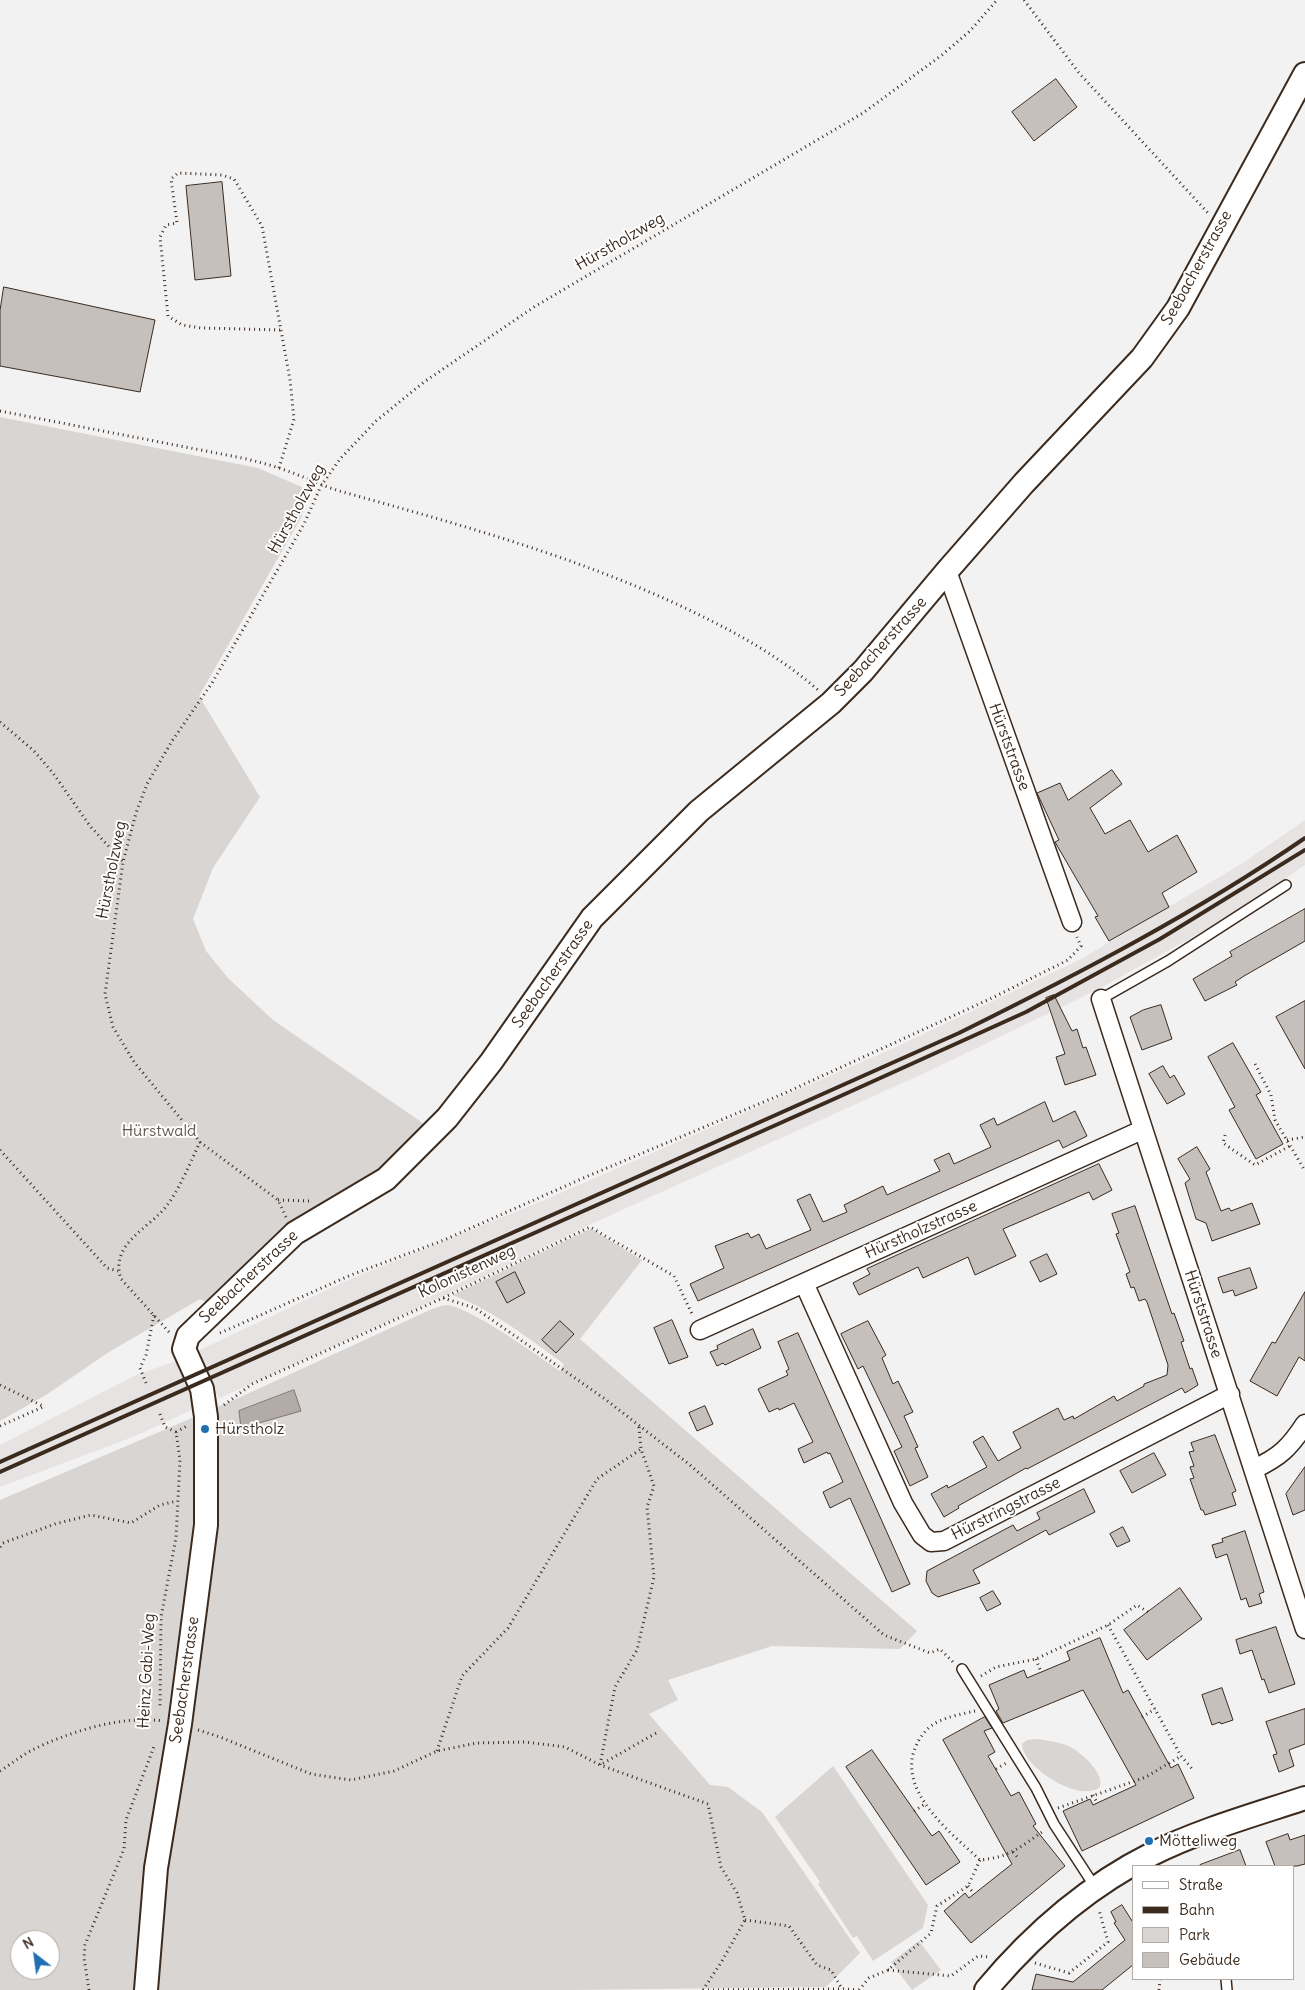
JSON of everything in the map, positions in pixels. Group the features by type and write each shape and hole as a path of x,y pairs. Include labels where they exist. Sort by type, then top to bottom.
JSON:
{"street":[{"name":"Seebacherstrasse","path":"146,1990 166,1724 206,1525 206,1417 202,1388 184,1349 188,1336 295,1233 386,1179 447,1118 491,1062 592,918 699,811 831,703 863,671 946,571 1024,483 1142,358 1178,308 1220,227 1305,74"},
{"name":"Hürststrasse","path":"946,571 1072,922"},
{"name":"Hürststrasse","path":"1101,999 1305,1630"},
{"name":"Hürstholzstrasse","path":"700,1330 1142,1130"},
{"name":"Hürstringstrasse","path":"804,1283 903,1503 922,1535 931,1542 944,1541 1230,1394"},
{"path":"1254,1469 1282,1454 1291,1445 1305,1424"},
{"path":"1139,1865 1155,1853 1219,1827 1305,1798"},
{"path":"986,1990 1037,1936 1132,1870"}],"lane":[{"path":"1101,999 1168,961 1286,885"},
{"path":"962,1669 1036,1788 1054,1824 1096,1896"}],"path":[{"name":"Hürstholzweg","path":"295,1233 278,1200 200,1142 134,1062 113,1027 105,994 123,862 136,813 147,784 172,741 212,683 299,532 321,486 340,458 376,421 424,382 534,307 863,113 970,31 997,0"},
{"path":"1024,0 1079,73 1220,227"},
{"path":"279,468 294,419 290,380 281,330 262,226 234,179 222,175 178,173 171,179 177,223 166,225 160,237 168,316 182,325 201,328 281,330"},
{"path":"0,411 242,458 279,468 321,486 454,523 576,562 658,596 754,643 782,662 831,703"},
{"path":"0,722 40,758 90,826 123,862"},
{"path":"205,1318 221,1334 351,1275 444,1240 848,1064 992,998 1068,960 1081,946 1072,922"},
{"path":"1255,1064 1271,1095 1275,1120 1305,1171"},
{"path":"1226,1135 1224,1143 1255,1165 1290,1146"},
{"path":"1287,1140 1305,1137"},
{"path":"184,1349 121,1278 118,1271 121,1254 134,1235 167,1205 200,1142"},
{"path":"0,1150 107,1268 118,1271"},
{"name":"Kolonistenweg","path":"222,1408 252,1384 442,1298 590,1228 674,1276 700,1330"},
{"path":"442,1298 475,1308 491,1318 605,1400 690,1465 884,1635 930,1653 940,1649 948,1657"},
{"path":"146,1383 140,1368 146,1355 154,1315"},
{"path":"0,1385 43,1406 0,1426"},
{"name":"Heinz Gabi-Weg","path":"160,1414 165,1427 176,1432 180,1460 176,1538 161,1618 166,1724"},
{"path":"600,1765 615,1687 636,1650 654,1577 647,1507 654,1486 641,1449 639,1427"},
{"path":"437,1751 462,1676 508,1628 597,1479 641,1449"},
{"path":"0,1547 3,1543 54,1524 91,1515 131,1523 160,1505 177,1501"},
{"path":"970,1683 996,1667 1036,1659 1108,1625 1137,1605 1148,1612"},
{"path":"1108,1625 1181,1756 1194,1771"},
{"path":"1036,1659 1041,1672"},
{"path":"985,1707 934,1724 920,1737 911,1755 913,1782 924,1804 980,1860 999,1858 1013,1852 1054,1824"},
{"path":"1142,1717 1155,1709"},
{"path":"0,1771 31,1751 84,1729 132,1721 166,1724 220,1737 311,1774 351,1780 394,1771 437,1751 477,1742 525,1742 565,1748 600,1765 708,1804 721,1867 737,1893 745,1920 703,1990"},
{"path":"600,1765 658,1732"},
{"name":"Heinz Gabi-Weg","path":"89,1990 84,1958 85,1944 124,1849 126,1820 153,1753 156,1737"},
{"path":"1048,1812 1147,1778 1181,1756"},
{"path":"1093,1795 1097,1803"},
{"path":"914,1811 924,1804"},
{"path":"1013,1852 1018,1858"},
{"path":"703,1990 858,1990 869,1978 888,1970 931,1933 937,1906 968,1886 980,1860"},
{"path":"968,1886 974,1894"},
{"path":"1031,1959 1038,1964 1069,1973 1108,1942 1096,1896"},
{"path":"745,1920 789,1926 817,1965 831,1970 842,1989"},
{"path":"888,1970 951,1976 978,1956 990,1958"}],"shaded area":[{"path":"1305,820 1305,865 1207,929 1097,990 929,1071 591,1224 450,1293 220,1398 208,1386 203,1375 200,1350 348,1280 542,1201 896,1047 1079,960 1243,863"},
{"path":"176,1361 189,1377 196,1408 133,1437 0,1487 0,1445 136,1375"},
{"path":"294,1390 301,1411 241,1428 239,1411"}],"green space":[{"name":"Hürstwald","path":"0,417 258,468 311,491 301,518 199,696 260,797 213,868 193,919 206,951 228,978 273,1020 430,1128 380,1176 208,1303 200,1299 109,1352 46,1395 0,1421"},
{"path":"588,1230 593,1230 642,1260 580,1339 917,1631 900,1649 772,1646 668,1680 678,1700 649,1714 710,1785 728,1787 762,1812 860,1953 826,1987 570,1990 0,1990 0,1500 234,1400 443,1305 457,1308 486,1322 560,1371 564,1364 497,1317 453,1295"},
{"path":"1038,1739 1064,1744 1082,1755 1096,1770 1099,1776 1100,1787 1091,1791 1079,1791 1067,1787 1041,1772 1031,1763 1022,1744 1027,1740"},
{"path":"833,1766 928,1905 923,1928 873,1961 857,1936 853,1938 818,1884 820,1882 775,1817"},
{"path":"919,1941 941,1970 912,1990 891,1962"}],"building":[{"path":"1056,79 1077,107 1034,141 1012,112"},
{"path":"222,182 231,276 195,280 186,186"},
{"path":"4,287 155,320 140,392 0,366 0,311"},
{"path":"1112,770 1122,784 1090,808 1105,834 1130,820 1148,852 1177,835 1197,872 1162,893 1169,907 1109,941 1095,917 1098,916 1055,842 1059,840 1037,793 1060,783 1068,800"},
{"path":"1305,909 1305,941 1244,976 1235,982 1237,985 1205,1001 1193,979 1232,956 1230,952"},
{"path":"1054,995 1072,1031 1077,1029 1083,1048 1086,1047 1096,1075 1065,1085 1056,1057 1065,1054 1046,998"},
{"path":"1305,1001 1305,1069 1276,1017"},
{"path":"1161,1005 1172,1039 1142,1050 1130,1017 1143,1010"},
{"path":"1233,1043 1261,1092 1256,1095 1283,1144 1256,1159 1229,1110 1235,1107 1208,1057"},
{"path":"1163,1066 1170,1078 1174,1075 1185,1094 1167,1104 1149,1074"},
{"path":"1045,1102 1053,1122 1075,1111 1087,1136 1063,1148 1059,1140 698,1301 690,1284 724,1268 715,1246 748,1233 751,1238 759,1234 766,1249 811,1230 797,1200 810,1194 823,1222 847,1212 844,1205 883,1186 887,1195 940,1171 934,1160 949,1153 954,1164 991,1147 980,1125 994,1118 997,1125"},
{"path":"1197,1147 1210,1169 1206,1172 1221,1211 1229,1208 1231,1211 1252,1203 1260,1224 1212,1241 1206,1223 1196,1219 1185,1183 1190,1179 1178,1159"},
{"path":"1099,1164 1112,1190 1093,1200 1089,1192 1003,1229 1016,1256 975,1275 968,1257 923,1278 918,1267 859,1295 853,1283 870,1274 867,1269"},
{"path":"1135,1206 1172,1314 1174,1313 1184,1341 1181,1342 1190,1369 1192,1368 1198,1385 1185,1393 1182,1388 1026,1468 958,1506 959,1508 944,1517 931,1494 947,1485 948,1488 987,1467 973,1442 983,1436 998,1461 1021,1448 1013,1432 1058,1408 1064,1420 1073,1416 1074,1419 1114,1396 1117,1401 1144,1386 1144,1384 1167,1375 1168,1365 1147,1302 1145,1299 1139,1301 1134,1287 1131,1288 1126,1274 1130,1272 1116,1234 1119,1233 1112,1214"},
{"path":"1047,1254 1057,1274 1040,1282 1030,1262"},
{"path":"1250,1268 1257,1288 1235,1296 1233,1290 1223,1293 1218,1278"},
{"path":"515,1272 525,1293 507,1303 496,1282"},
{"path":"1305,1292 1305,1361 1299,1357 1277,1396 1250,1381 1272,1342 1275,1343"},
{"path":"672,1320 688,1357 669,1364 654,1328"},
{"path":"560,1321 574,1334 556,1353 542,1340"},
{"path":"868,1321 886,1355 882,1358 893,1384 898,1381 913,1412 904,1416 918,1447 915,1448 928,1477 910,1486 894,1451 902,1447 863,1366 858,1369 841,1334"},
{"path":"753,1329 761,1348 725,1365 723,1363 717,1366 710,1352 718,1349 717,1346"},
{"path":"798,1333 910,1584 892,1592 850,1498 830,1508 823,1492 843,1482 830,1453 828,1454 827,1452 804,1463 798,1449 813,1442 794,1403 779,1410 778,1408 769,1412 758,1389 788,1375 786,1371 789,1369 778,1342"},
{"path":"705,1406 713,1424 697,1431 689,1413"},
{"path":"1215,1435 1236,1491 1232,1493 1236,1505 1205,1515 1203,1510 1201,1510 1190,1479 1194,1478 1190,1467 1194,1466 1189,1452 1194,1451 1191,1443"},
{"path":"1154,1453 1166,1475 1132,1493 1120,1471"},
{"path":"1305,1467 1305,1510 1293,1515 1286,1494"},
{"path":"1084,1489 1095,1512 1049,1535 1046,1530 973,1570 980,1583 938,1597 932,1593 926,1581 927,1571 1013,1525 1017,1531 1040,1519 1037,1513"},
{"path":"1123,1527 1130,1541 1117,1547 1110,1534"},
{"path":"1245,1531 1264,1592 1259,1594 1262,1603 1249,1607 1246,1598 1241,1600 1227,1554 1216,1558 1212,1545 1223,1542 1222,1539"},
{"path":"1180,1588 1202,1619 1147,1660 1124,1630"},
{"path":"993,1591 1001,1604 987,1611 980,1598"},
{"path":"1276,1627 1295,1684 1269,1693 1264,1679 1262,1680 1252,1650 1240,1654 1236,1640"},
{"path":"1100,1638 1123,1693 1128,1690 1171,1768 1178,1764 1194,1798 1082,1851 1063,1811 1090,1799 1093,1805 1136,1785 1083,1690 1003,1723 996,1711 999,1709 989,1685 1024,1670 1027,1678 1070,1660 1067,1652"},
{"path":"1222,1688 1233,1720 1212,1725 1202,1695"},
{"path":"1305,1709 1305,1744 1289,1750 1294,1766 1279,1772 1273,1755 1277,1754 1266,1722"},
{"path":"985,1717 992,1728 984,1731 995,1752 988,1756 1011,1796 1019,1792 1036,1824 1033,1826 1065,1866 971,1943 944,1911 965,1893 969,1898 1012,1864 943,1740"},
{"path":"872,1750 932,1836 939,1831 960,1862 926,1885 846,1767"},
{"path":"1288,1834 1290,1840 1305,1835 1305,1864 1297,1866 1275,1865 1266,1842"},
{"path":"1240,1850 1246,1865 1200,1865"},
{"path":"1122,1905 1132,1921 1132,1966 1102,1990 1032,1990 1036,1974 1073,1982 1125,1940 1114,1923 1116,1922 1111,1912"}],"railway":[{"path":"0,1462 959,1033 1136,942 1222,892 1305,838"},
{"path":"0,1472 1026,1012 1160,939 1305,850"}],"place":[{"name":"Hürstholz","path":"205,1429"},
{"name":"Mötteliweg","path":"1149,1841"}]}
